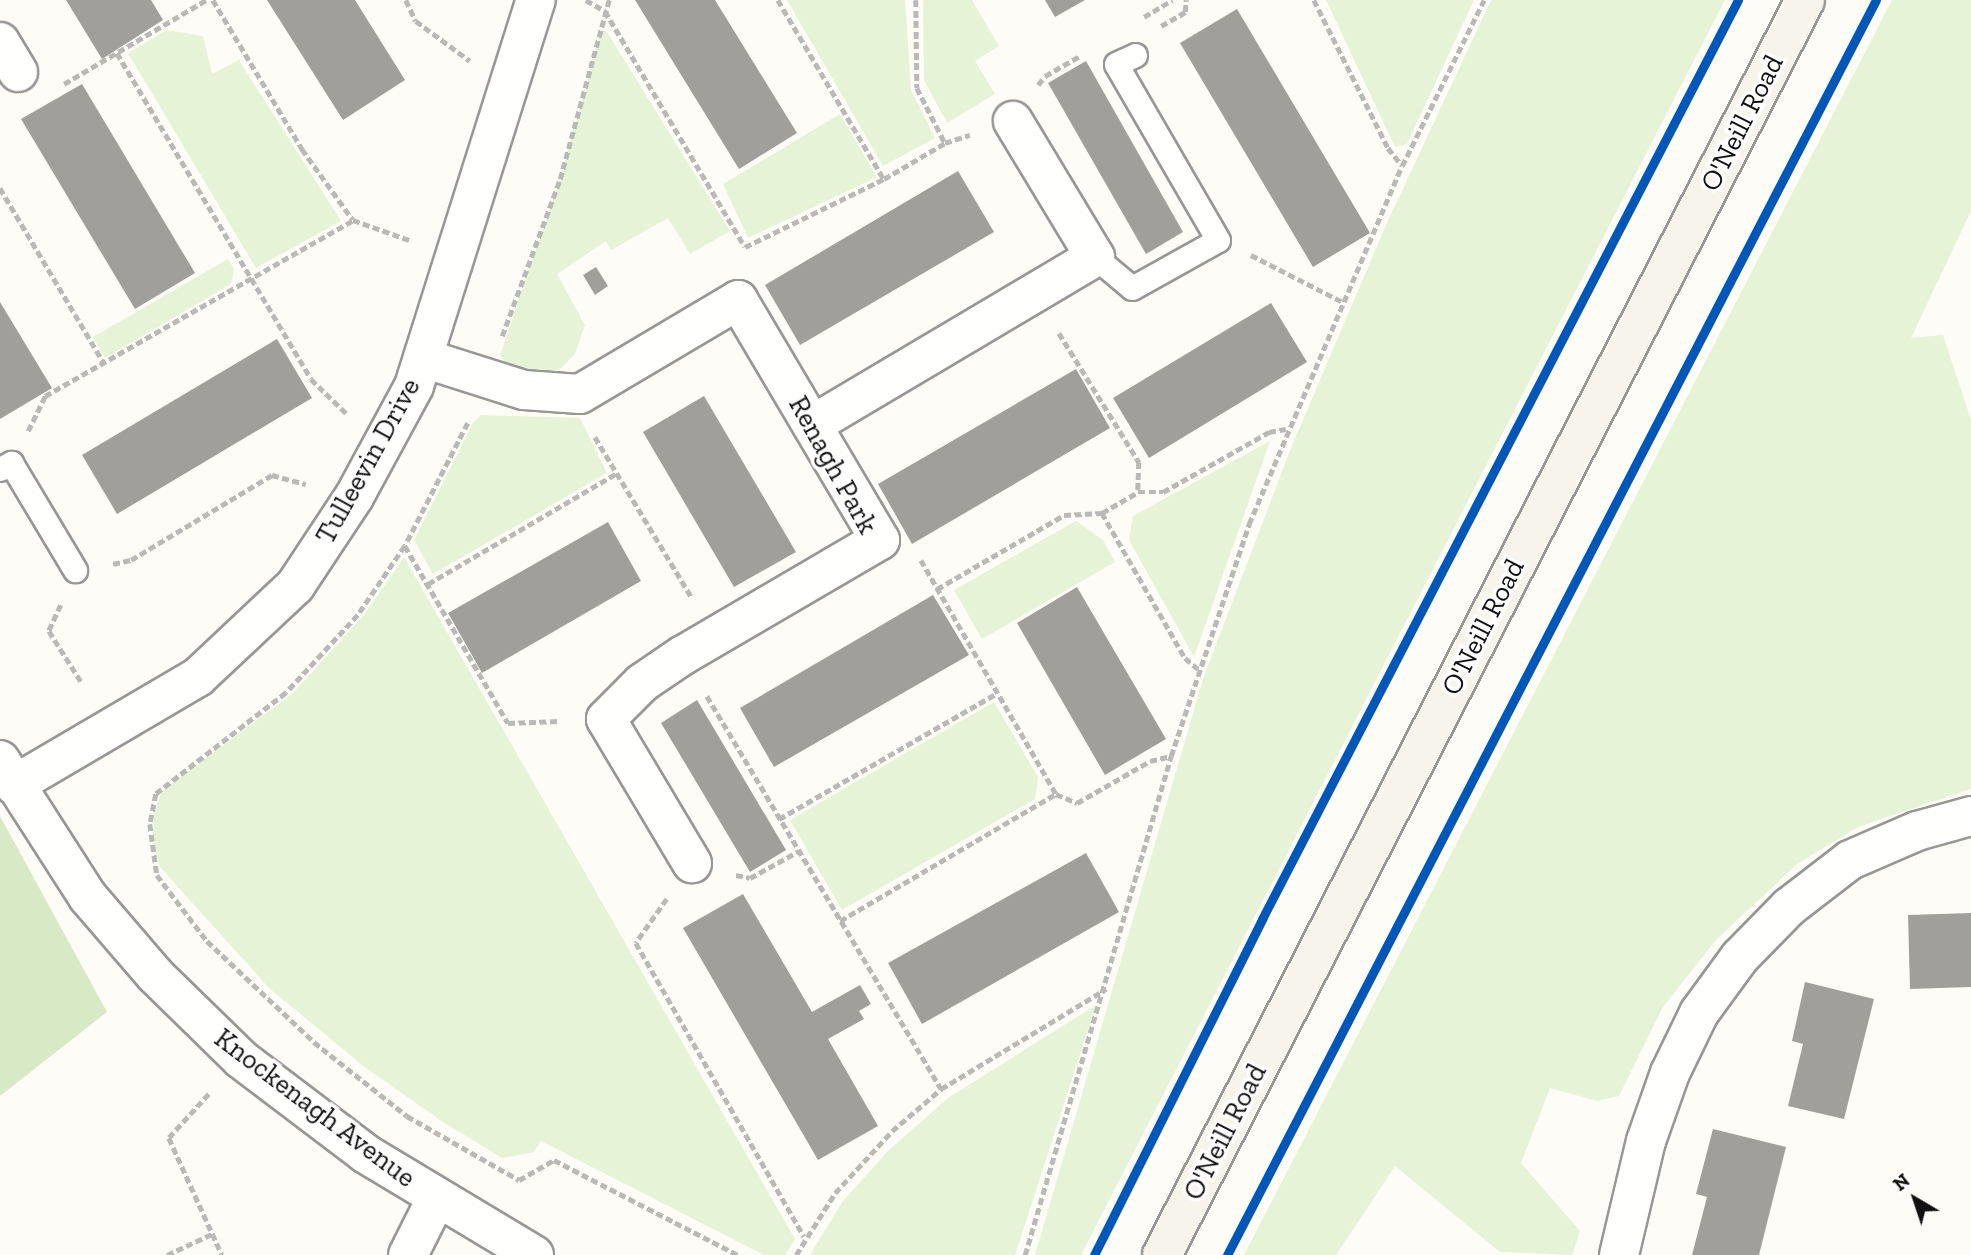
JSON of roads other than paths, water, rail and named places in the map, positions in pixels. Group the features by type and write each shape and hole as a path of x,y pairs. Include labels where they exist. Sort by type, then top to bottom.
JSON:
{"main road":[{"name":"O'Neill Road","path":"1162,1255 1805,0"}],"street":[{"name":"Tulleevin Drive","path":"7,773 198,677 295,586 354,497 414,386 510,91 536,0"},
{"path":"812,425 1096,257 1013,121"},
{"name":"Renagh Park","path":"423,358 524,390 580,394 738,300 880,540 642,682 606,719 692,863"},
{"name":"Knockenagh Avenue","path":"7,773 88,897 155,975 241,1059 366,1154 436,1199 534,1255"},
{"path":"1619,1255 1646,1141 1670,1073 1699,1013 1740,957 1789,906 1850,860 1917,831 1971,816"},
{"path":"408,1255 436,1199"}],"lane":[{"path":"1096,257 1132,288 1218,240 1116,64 1135,55"},
{"path":"6,466 75,570"}]}
